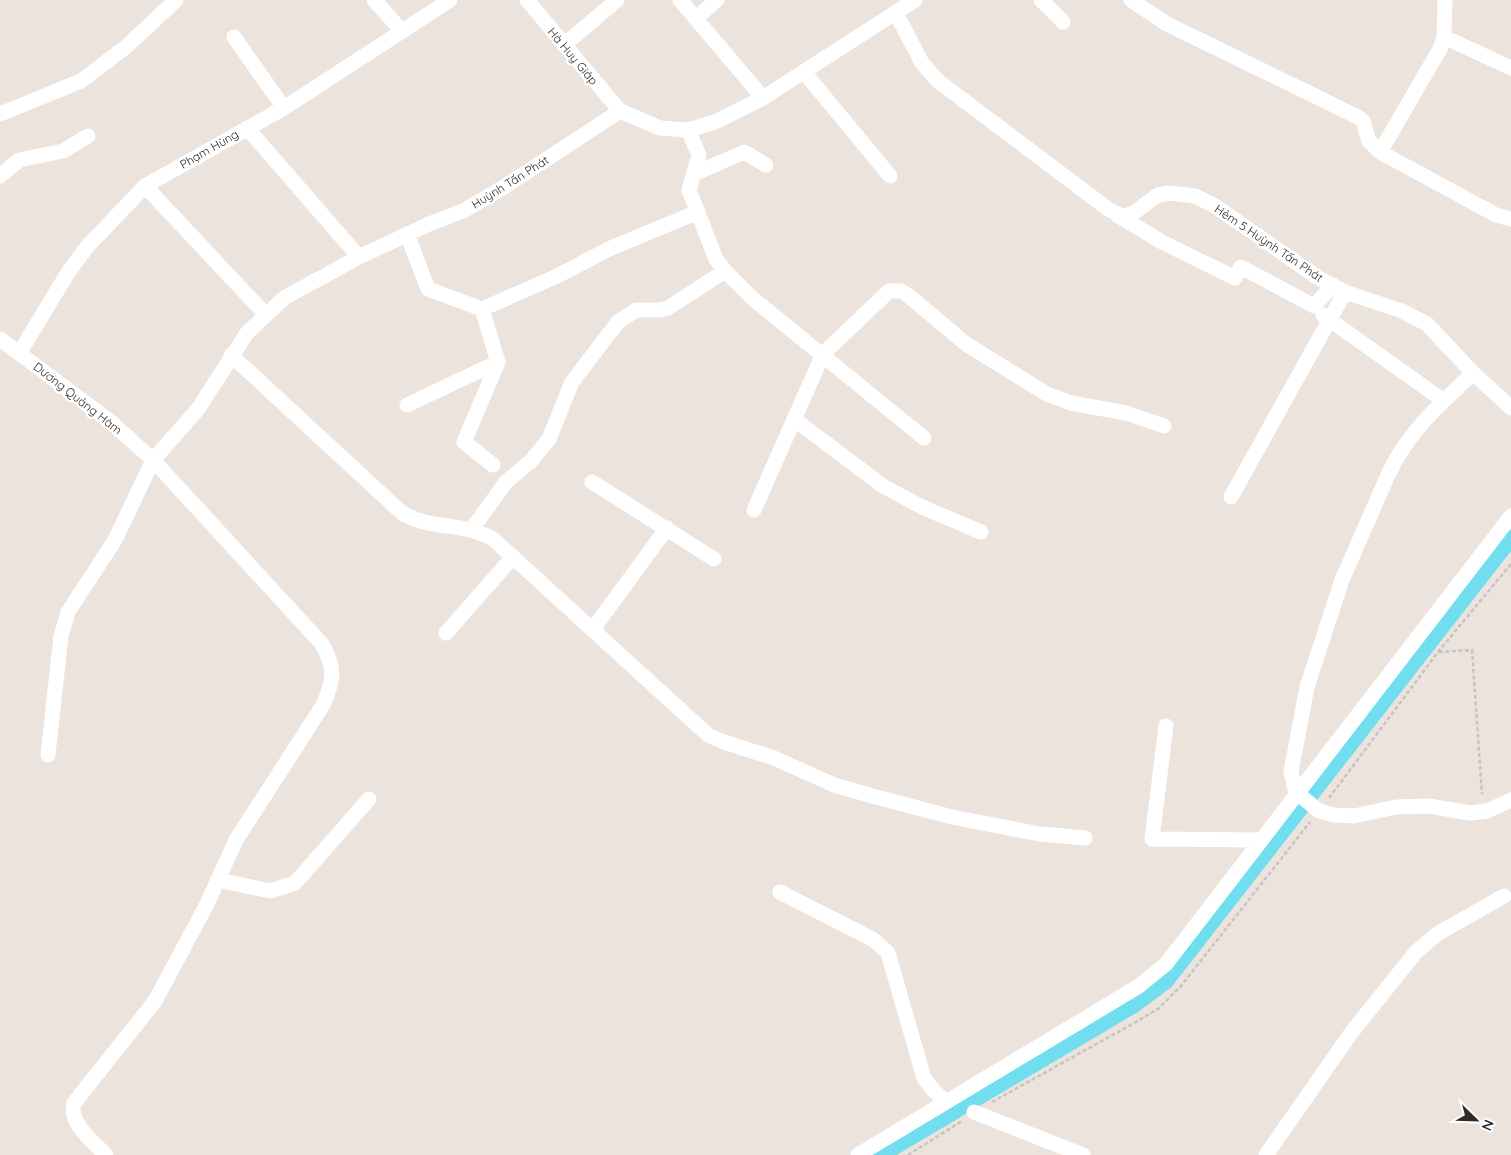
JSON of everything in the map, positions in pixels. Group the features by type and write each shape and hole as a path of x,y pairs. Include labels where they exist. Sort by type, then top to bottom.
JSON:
{"street":[{"path":"0,114 81,81 127,46 176,0"},
{"path":"374,0 402,31"},
{"name":"Phạm Hùng","path":"20,352 87,247 145,186 284,108 450,0"},
{"name":"Hà Huy Giáp","path":"527,0 620,112"},
{"path":"564,45 617,0"},
{"path":"680,0 763,98"},
{"path":"696,18 717,0"},
{"path":"620,112 660,128 688,130 715,122 763,98 915,0"},
{"path":"1041,0 1063,22"},
{"path":"1132,0 1167,24 1362,119 1369,142 1380,152 1496,215 1511,219"},
{"path":"1380,152 1440,49 1444,37 1445,0"},
{"path":"896,13 922,63 938,81 1115,214 1162,242 1235,278 1242,267 1314,306 1339,288"},
{"path":"234,37 284,108"},
{"path":"1444,37 1511,68"},
{"path":"804,72 890,176"},
{"name":"Huỳnh Tấn Phát","path":"48,755 64,622 74,600 114,540 154,460 198,409 231,355 248,333 284,298 359,257 407,234 463,211 504,187 620,112"},
{"path":"247,128 359,257"},
{"path":"688,130 699,154 689,190 716,259 752,298 924,438"},
{"path":"0,176 19,160 63,151 88,136"},
{"path":"694,174 744,152 766,165"},
{"path":"145,186 266,315"},
{"name":"Hẻm 5 Huỳnh Tấn Phát","path":"1115,214 1122,216 1132,214 1158,195 1181,193 1195,196 1215,206 1295,263 1339,288 1402,311 1421,321 1511,408"},
{"path":"407,234 428,290 482,310 555,277 611,248 698,212"},
{"path":"472,529 506,482 531,461 549,439 572,382 618,322 636,310 668,308 725,270"},
{"path":"1231,497 1330,320 1339,288"},
{"path":"754,510 822,354 889,290 895,289 909,296 966,344 1047,394 1071,403 1126,412 1164,426"},
{"path":"1309,303 1444,401"},
{"path":"482,310 498,362 464,442 493,465"},
{"name":"Dương Quảng Hàm","path":"0,339 20,352 111,422 154,460 322,644 330,658 333,672 331,686 323,705 236,840 218,880 155,1001 74,1102 73,1115 77,1123 106,1155"},
{"path":"231,355 402,513 414,520 428,524 472,529 493,539 593,629 695,725 724,742 774,758 834,785 876,797 952,817 1040,834 1085,838"},
{"path":"407,405 498,362"},
{"path":"1473,373 1417,427 1396,458 1342,580 1307,686 1291,772 1297,793 1319,810 1334,815 1354,816 1396,807 1430,806 1470,813 1488,811 1511,800"},
{"path":"794,419 883,486 922,508 981,532"},
{"path":"592,482 714,559"},
{"path":"858,1155 878,1150 946,1102 1139,986 1166,964 1511,516"},
{"path":"593,629 667,528"},
{"path":"446,633 513,557"},
{"path":"1166,726 1152,839 1262,840"},
{"path":"218,880 270,891 296,883 370,800"},
{"path":"780,892 874,940 888,953 924,1078 946,1102"},
{"path":"1266,1155 1351,1033 1416,952 1437,934 1504,896"},
{"path":"974,1112 1083,1155"}],"path":[{"path":"1438,652 1472,650 1482,794"}],"waterway":[{"path":"881,1155 1134,1005 1166,981 1511,538"}]}
